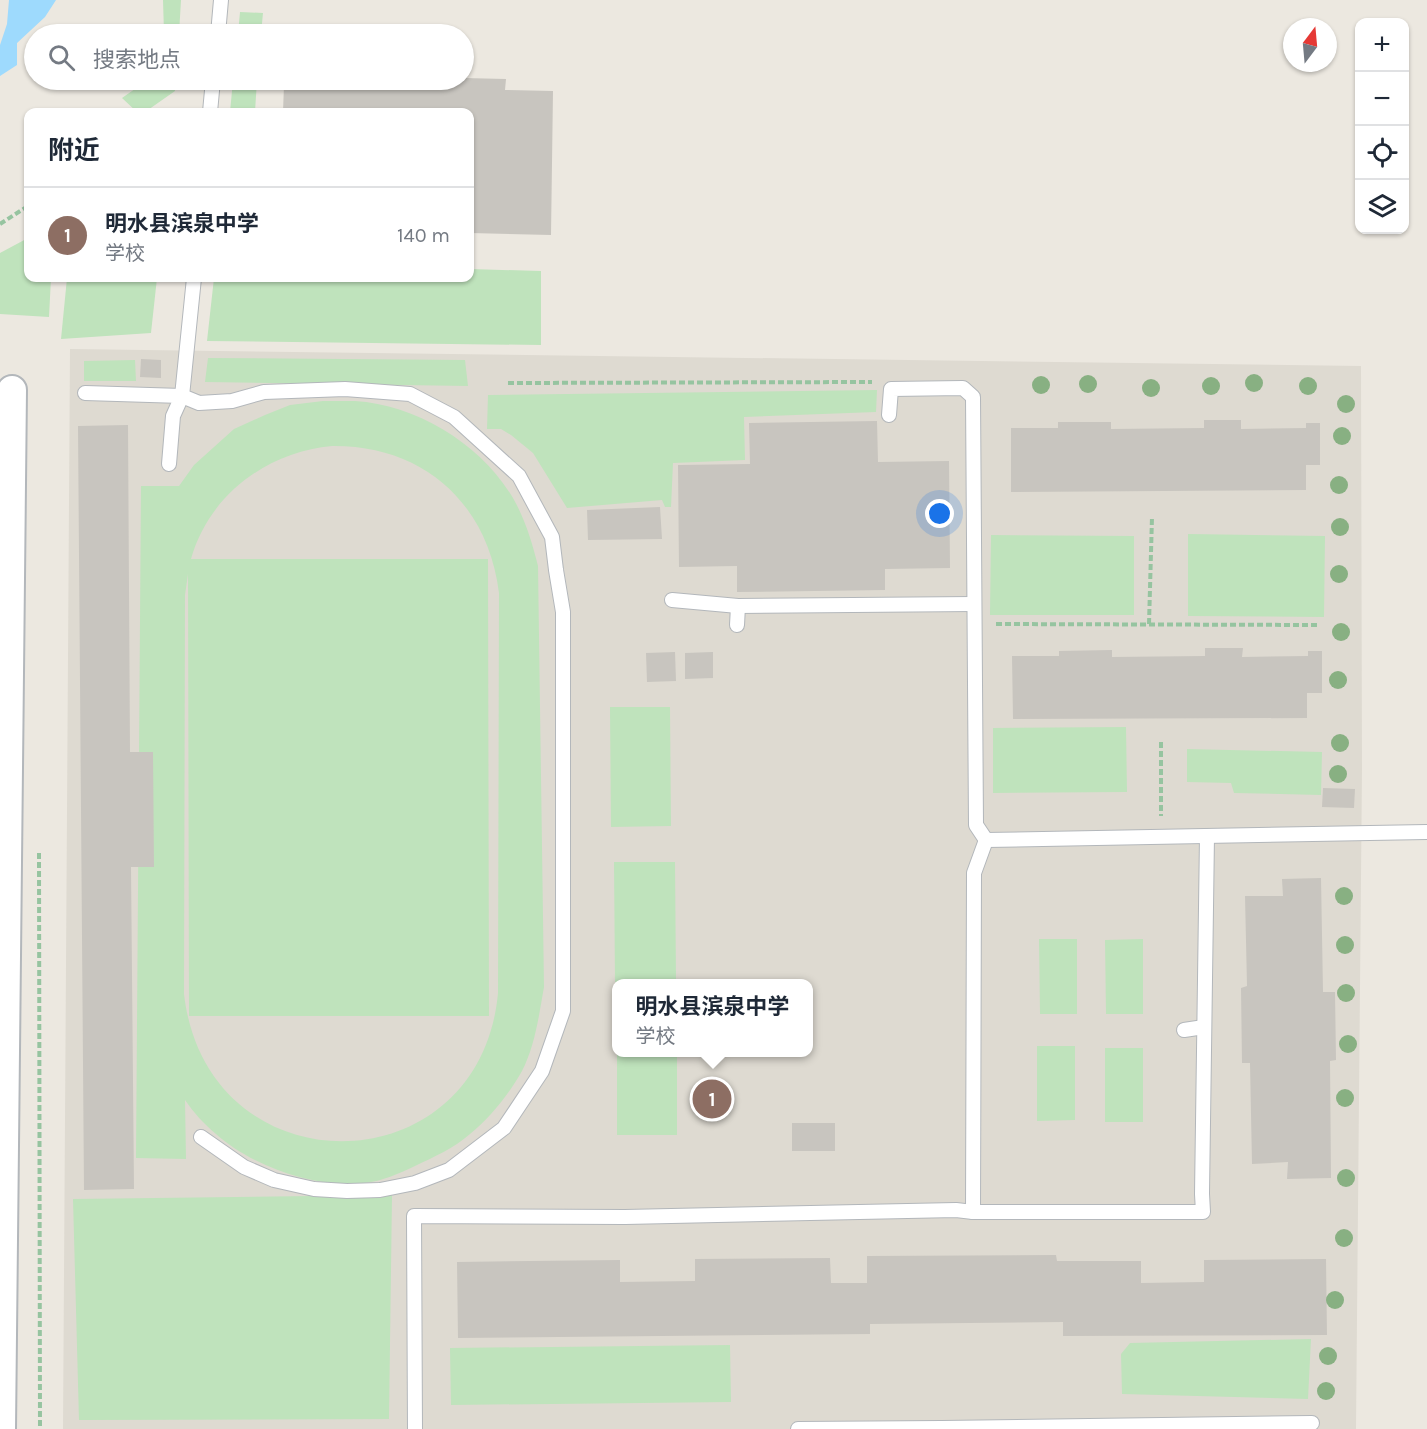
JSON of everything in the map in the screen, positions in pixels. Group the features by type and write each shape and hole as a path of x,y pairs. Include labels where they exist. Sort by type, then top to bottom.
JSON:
{"street":[{"path":"1,1429 6,390"}],"lane":[{"path":"219,24 221,0"},
{"path":"210,108 212,90"},
{"path":"169,464 173,416 182,396 194,282"},
{"path":"889,414 891,389 963,388 973,397 976,825 986,840"},
{"path":"86,393 182,396 199,403 232,401 264,392 345,389 410,394 454,417 519,476 552,537 563,612 564,1011 542,1071 504,1128 449,1170 415,1183 380,1190 314,1189 274,1180 244,1167 201,1137"},
{"path":"672,600 738,606 974,604"},
{"path":"737,625 738,606"},
{"path":"986,840 1427,832"},
{"path":"415,1429 414,1216 625,1217 944,1210 1203,1212 1207,836"},
{"path":"973,1212 981,1029 974,873 986,840"},
{"path":"1184,1030 1204,1027"},
{"path":"798,1429 1312,1423"}],"path":[{"path":"0,224 24,209"},
{"path":"508,383 882,382 891,389"},
{"path":"1149,624 1152,517"},
{"path":"975,624 1320,625"},
{"path":"1161,742 1161,836"},
{"path":"39,853 40,1429"}],"shaded area":[{"path":"70,349 1361,366 1362,768 1356,1429 63,1429"}],"green space":[{"path":"163,0 181,0 180,24 164,24"},
{"path":"240,12 263,13 262,24 239,24"},
{"path":"133,90 175,90 151,108 133,108 122,98"},
{"path":"232,90 256,90 255,108 230,108"},
{"path":"24,240 24,282 51,282 49,317 0,314 0,253"},
{"path":"474,269 541,271 541,345 207,341 214,282 474,282"},
{"path":"67,282 157,282 151,333 61,339"},
{"path":"208,358 465,360 468,386 205,382"},
{"path":"135,360 136,381 84,381 84,361"},
{"path":"877,390 876,412 744,417 745,460 673,463 671,507 665,507 662,500 567,508 533,453 501,429 487,429 488,395"},
{"path":"323,401 378,404 424,419 445,431 484,461 500,478 521,514 538,566 544,987 533,1041 522,1071 511,1088 492,1113 470,1134 444,1152 409,1169 384,1179 364,1183 345,1184 305,1179 266,1165 247,1156 216,1134 185,1100 186,1159 136,1158 141,486 179,486 194,465 234,429 290,405","holes":["332,446 365,448 395,456 422,468 446,485 465,507 481,532 492,561 499,593 498,993 480,1057 445,1104 397,1132 343,1141 289,1132 240,1105 203,1059 191,1016 489,1016 488,559 191,559 211,515 226,497 244,481 285,457","188,574 189,1011 184,994 185,595"]},
{"path":"1188,534 1325,536 1324,617 1188,616"},
{"path":"991,535 1134,536 1134,615 990,615"},
{"path":"610,707 670,707 671,826 611,827"},
{"path":"1126,727 1127,792 993,793 993,728"},
{"path":"1187,749 1322,752 1321,795 1234,793 1231,783 1187,782"},
{"path":"614,862 675,862 676,979 615,979"},
{"path":"1039,939 1077,939 1077,1014 1040,1014"},
{"path":"1143,939 1143,1014 1106,1014 1105,940"},
{"path":"1037,1046 1075,1046 1075,1120 1037,1121"},
{"path":"1105,1048 1143,1048 1143,1122 1105,1122"},
{"path":"617,1057 677,1057 677,1135 617,1135"},
{"path":"392,1195 389,1419 79,1420 73,1199"},
{"path":"1311,1339 1308,1399 1122,1394 1121,1354 1130,1343"},
{"path":"730,1345 731,1402 451,1405 450,1348"}],"water":[{"path":"9,0 56,0 37,24 24,24 24,36 17,43 17,65 0,76 0,45 7,24"}],"building":[{"path":"474,78 506,79 505,90 553,91 551,235 474,233 474,108 283,108 284,90 474,90"},
{"path":"141,359 161,360 161,378 140,377"},
{"path":"1204,420 1241,420 1241,429 1306,428 1306,423 1320,423 1320,465 1306,465 1306,490 1011,492 1011,428 1058,428 1058,422 1111,422 1111,429 1204,428"},
{"path":"877,421 878,462 949,461 950,568 885,569 885,590 737,592 737,566 679,567 678,465 750,464 749,423"},
{"path":"128,425 130,752 153,752 154,867 131,867 134,1189 84,1190 78,426"},
{"path":"660,507 662,539 588,540 587,510"},
{"path":"1205,648 1243,648 1242,657 1308,656 1308,651 1322,651 1322,693 1307,693 1307,718 1013,719 1012,656 1059,656 1059,651 1112,650 1112,657 1205,656"},
{"path":"675,652 676,681 647,682 646,653"},
{"path":"713,652 713,678 685,679 685,653"},
{"path":"1323,788 1355,789 1354,808 1322,807"},
{"path":"1321,878 1323,992 1335,992 1336,1060 1330,1061 1331,1178 1287,1179 1288,1162 1252,1164 1250,1063 1242,1063 1241,988 1247,986 1245,896 1283,896 1282,879"},
{"path":"792,1123 835,1123 835,1151 792,1151"},
{"path":"1056,1255 1057,1261 1141,1261 1141,1283 1204,1282 1204,1260 1326,1259 1327,1335 1063,1336 1063,1322 870,1324 870,1334 458,1338 457,1262 620,1260 620,1282 695,1281 695,1259 830,1258 831,1283 867,1283 867,1256"}],"place":[{"name":"明水县滨泉中学","path":"712,1099"}]}
